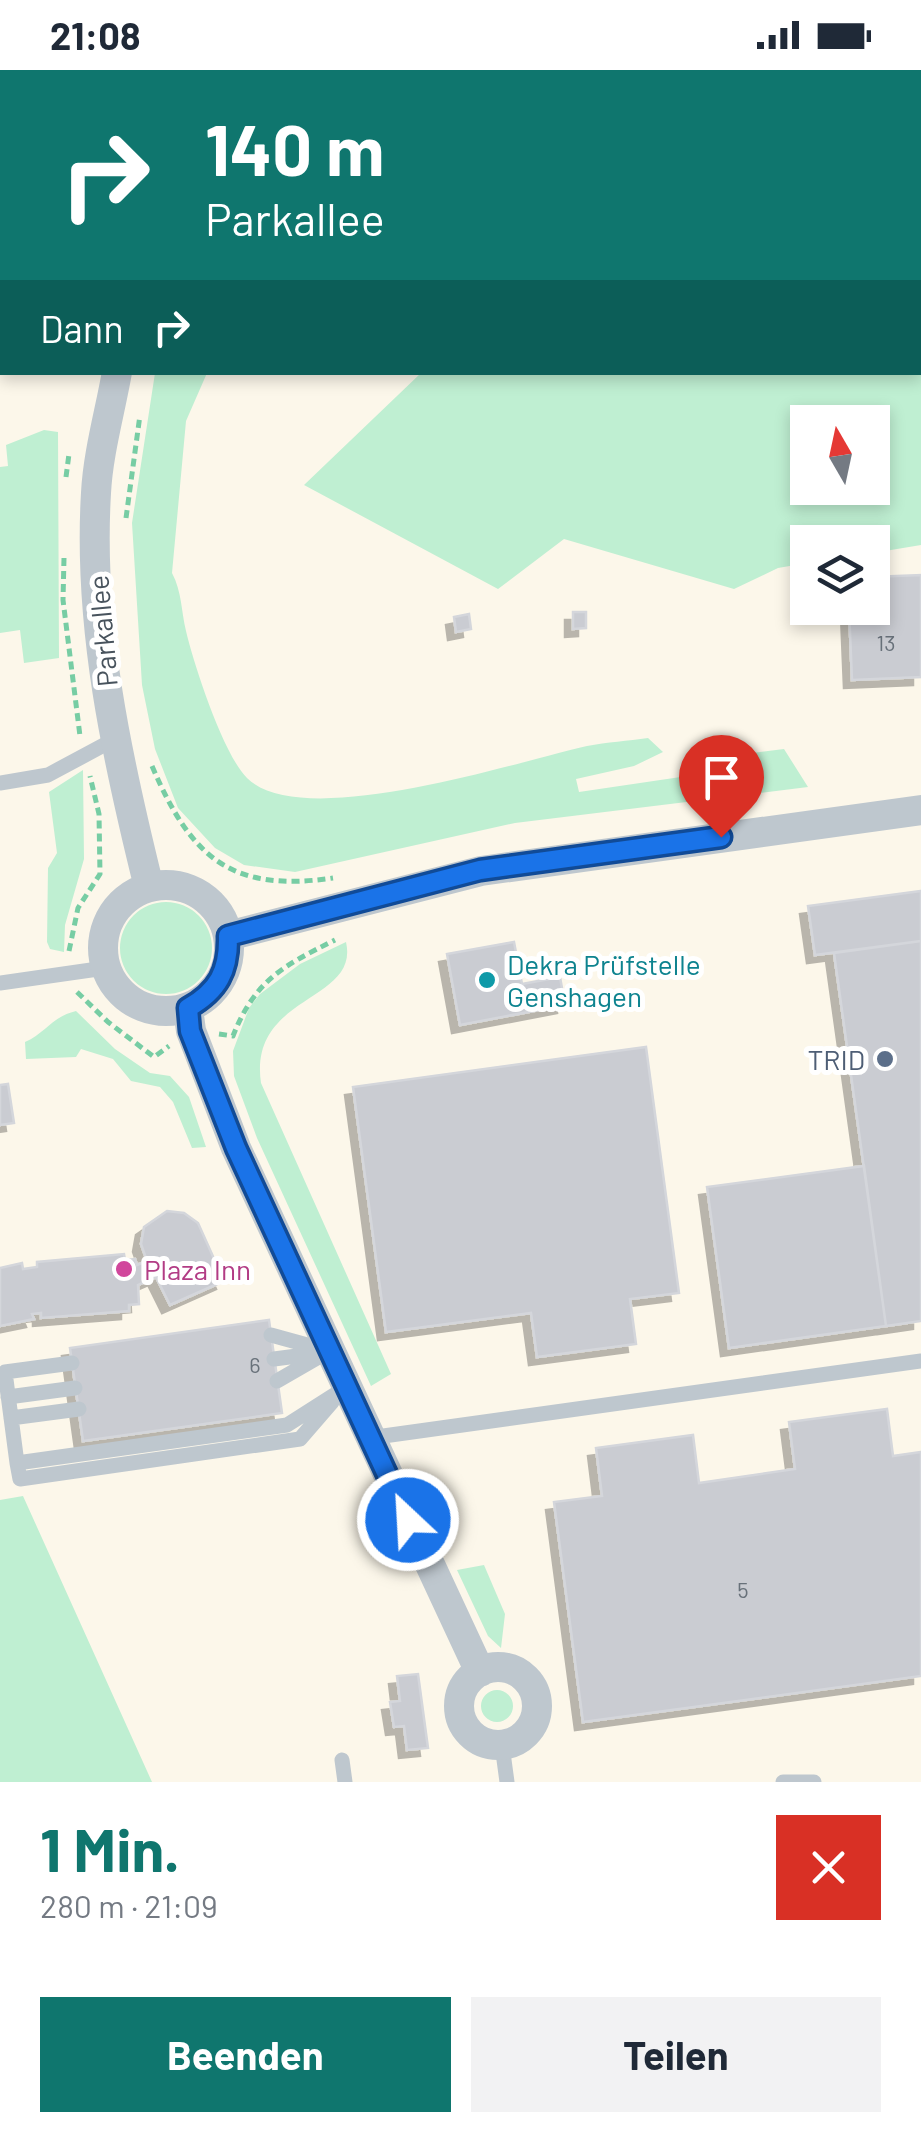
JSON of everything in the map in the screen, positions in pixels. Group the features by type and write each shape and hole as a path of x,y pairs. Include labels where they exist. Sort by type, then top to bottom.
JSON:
{"street":[{"name":"Parkallee","path":"115,375 96,491 96,601 115,738 149,887"},
{"path":"228,936 480,870 921,810"},
{"path":"170,885 199,895 221,916 228,936 229,958 222,979 189,1019 147,1010 129,1000 105,968 102,947 111,918 131,895 149,887 170,885"},
{"path":"189,1019 236,1148 480,1672"},
{"path":"509,1668 528,1681 536,1694 537,1710 529,1731 502,1745 480,1741 461,1718 460,1695 480,1672 509,1668"}],"lane":[{"path":"0,783 48,775 115,738"},
{"path":"0,983 105,968"},
{"path":"270,1335 329,1352"},
{"path":"274,1359 329,1352"},
{"path":"277,1381 329,1352"},
{"path":"368,1438 921,1361"},
{"path":"72,1362 4,1372 20,1479 300,1440 345,1388"},
{"path":"8,1397 76,1388"},
{"path":"11,1418 78,1409"},
{"path":"502,1745 507,1782"},
{"path":"342,1760 345,1782"},
{"path":"782,1782 814,1782"}],"path":[{"path":"124,533 141,410"},
{"path":"66,485 70,449"},
{"path":"65,542 63,600 85,755 99,814 100,874 78,908 68,950 77,992 154,1057 189,1019 232,1036 246,1002 280,968 340,938"},
{"path":"146,752 171,811 209,859 236,874 293,883 352,875"}],"shaded area":[{"path":"0,375 466,375 333,482 790,498 790,505 921,502 921,1782 85,1782 0,1610"}],"green space":[{"path":"155,375 206,375 186,421 172,573 190,646 228,750 247,778 275,793 314,798 361,796 464,777 587,746 648,738 663,752 634,766 576,779 579,792 728,770 744,754 784,749 808,787 515,823 295,872 244,865 215,848 178,808 155,749 142,685 132,523"},
{"path":"419,375 921,375 921,545 890,550 890,525 790,525 790,566 734,589 564,539 498,589 304,485"},
{"path":"44,430 58,432 59,658 24,663 20,630 0,633 0,467 8,466 6,445"},
{"path":"83,770 84,859 65,925 64,952 50,949 47,942 48,868 57,853 49,792"},
{"path":"166,902 184,906 198,916 208,930 212,948 208,966 198,980 184,990 166,994 148,990 134,980 124,966 120,948 124,930 134,916 148,906"},
{"path":"346,942 346,962 337,977 286,1015 271,1032 261,1054 261,1083 391,1374 371,1386 257,1138 234,1076 233,1051 249,1008 260,994 300,964"},
{"path":"76,1011 115,1049 150,1073 170,1076 189,1097 206,1147 192,1148 173,1102 160,1087 131,1081 113,1059 81,1049 76,1057 26,1059 25,1042 60,1017"},
{"path":"23,1496 152,1782 0,1782 0,1500"},
{"path":"484,1565 505,1614 501,1648 488,1636 457,1570"},
{"path":"497,1690 508,1695 513,1706 508,1717 497,1722 486,1717 481,1706 486,1695"}],"building":[{"path":"921,575 921,677 852,680 850,625 890,625 890,576"},
{"path":"573,612 586,612 586,628 573,629"},
{"path":"469,614 471,629 456,632 454,617"},
{"path":"921,891 921,941 815,955 808,906"},
{"name":"TRID","path":"921,941 921,1321 886,1326 834,953"},
{"name":"Dekra Prüfstelle Genshagen","path":"514,942 522,984 560,977 565,1005 460,1025 447,954"},
{"path":"646,1047 679,1293 630,1299 636,1344 537,1357 531,1313 386,1332 353,1087"},
{"path":"8,1084 14,1123 0,1125 0,1085"},
{"path":"864,1166 886,1326 729,1348 707,1187"},
{"name":"Plaza Inn","path":"167,1211 184,1213 198,1223 224,1281 170,1305 156,1277 138,1285 139,1304 129,1305 129,1311 41,1318 41,1313 32,1314 34,1319 0,1326 0,1268 22,1263 23,1269 37,1267 37,1262 124,1254 125,1260 135,1259 137,1265 147,1261 141,1244 144,1227"},
{"path":"269,1320 282,1413 83,1441 70,1348"},
{"path":"887,1409 893,1456 921,1452 921,1676 583,1722 554,1502 602,1496 596,1448 693,1435 699,1483 795,1469 789,1422"},
{"path":"418,1674 428,1748 407,1750 404,1726 394,1727 390,1702 400,1701 397,1676"}],"place":[{"name":"Dekra Prüfstelle Genshagen","path":"487,980"},
{"name":"TRID","path":"885,1059"},
{"name":"Plaza Inn","path":"124,1269"}],"route":[{"path":"408,1520 236,1148 190,1031 188,1008 207,997 222,979 229,958 228,936 480,870 721,837"}]}
